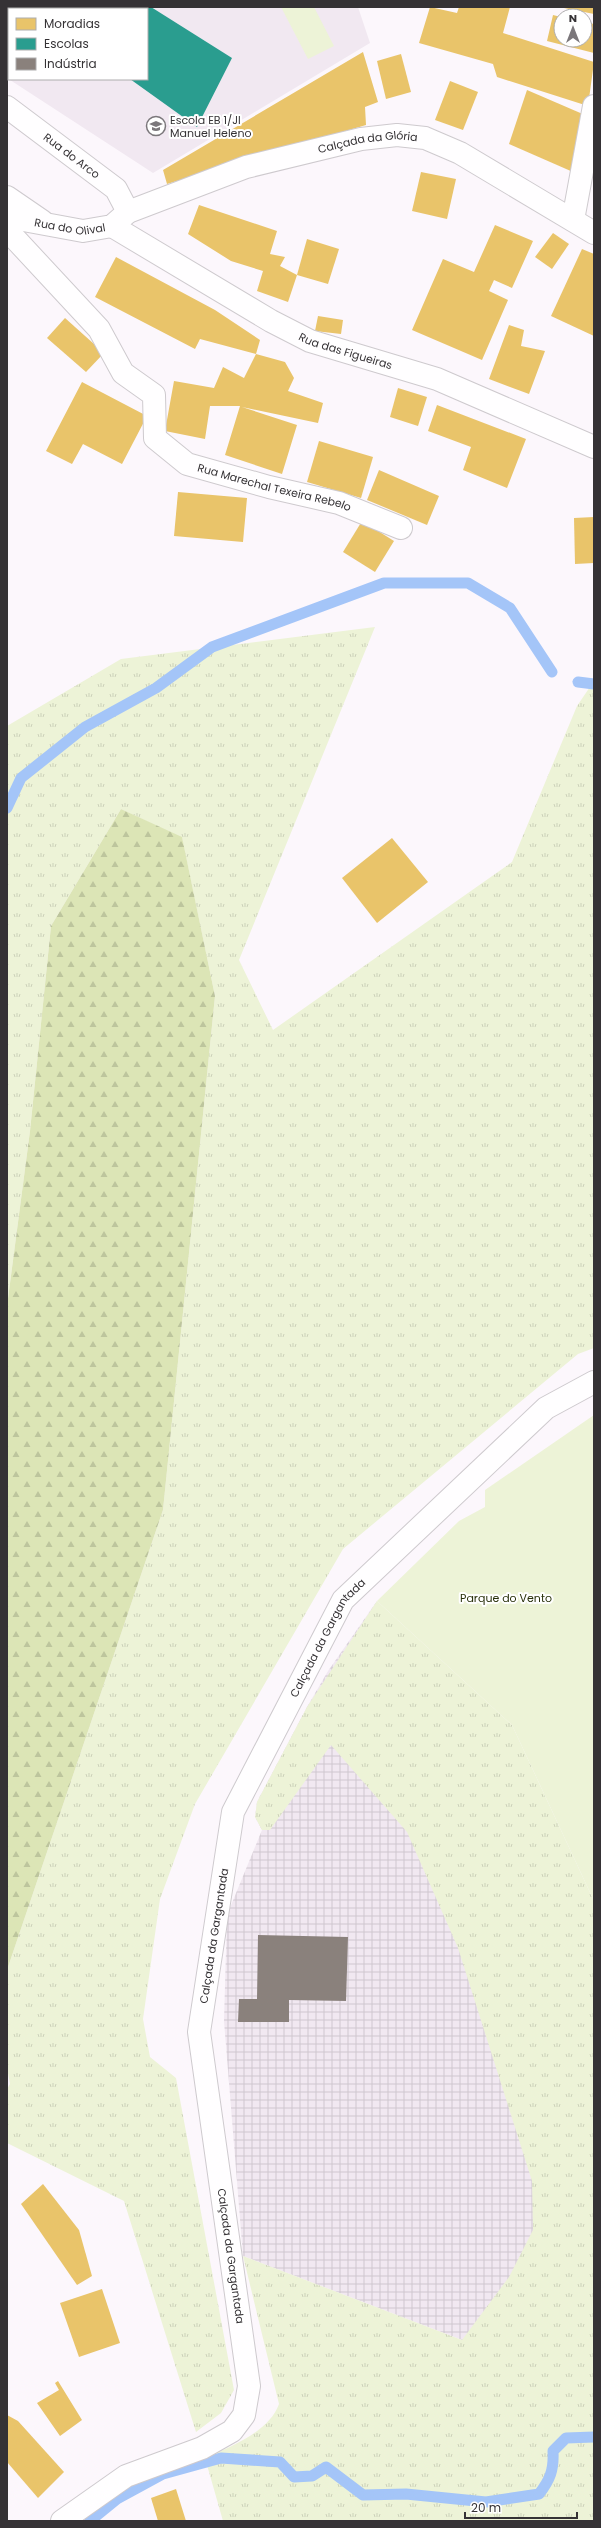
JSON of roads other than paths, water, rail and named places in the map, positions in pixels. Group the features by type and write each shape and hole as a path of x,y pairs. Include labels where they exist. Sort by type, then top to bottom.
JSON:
{"street":[{"path":"573,220 594,106"},
{"name":"Rua do Arco","path":"7,107 116,188 120,219"},
{"name":"Calçada da Glória","path":"120,219 246,167 361,140 397,135 425,138 460,152 594,233"},
{"path":"7,197 48,225"},
{"name":"Rua do Olival","path":"7,217 83,231 120,219"},
{"name":"Rua das Figueiras","path":"120,219 271,321 310,341 437,379 594,447"},
{"name":"Rua Marechal Texeira Rebelo","path":"7,230 99,330 123,373 154,395 155,438 187,464 269,487 339,503 401,528"},
{"name":"Calçada da Gargantada","path":"62,2521 126,2476 202,2448 232,2431 244,2415 249,2386 199,2032 233,1812 343,1600 546,1408 594,1382"}],"waterway":[{"path":"7,808 21,778 85,727 156,688 212,647 384,583 468,583 510,608 552,672"},
{"path":"578,682 594,684"},
{"path":"90,2521 117,2499 163,2474 221,2458 280,2462 294,2477 312,2476 326,2467 363,2495 406,2494 486,2502 539,2494 546,2484 552,2469 553,2451 566,2438 594,2437"}],"place":[{"name":"Escola EB 1/JI Manuel Heleno","path":"156,126"}],"park label":[{"name":"Parque do Vento","path":"506,1598"}]}
